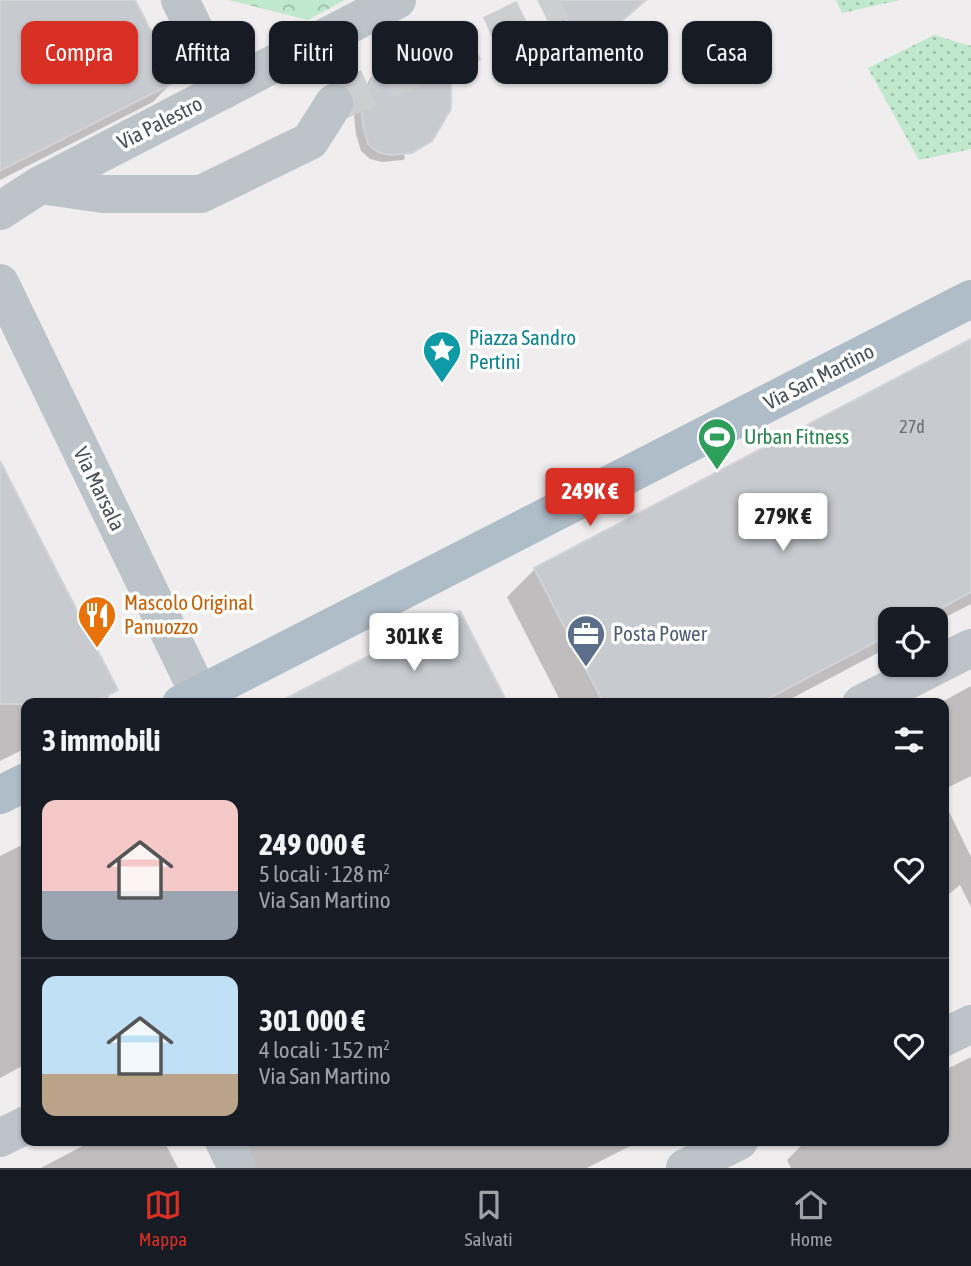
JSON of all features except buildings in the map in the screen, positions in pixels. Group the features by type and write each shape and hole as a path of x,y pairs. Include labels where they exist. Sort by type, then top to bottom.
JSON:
{"main road":[{"name":"Via San Martino","path":"192,698 971,299"},
{"path":"0,795 21,784"}],"street":[{"path":"180,0 224,90"},
{"name":"Via Palestro","path":"0,211 40,185 397,0"},
{"path":"40,185 103,194 201,194 310,141 334,103"},
{"name":"Via Marsala","path":"0,283 190,698"},
{"path":"873,698 971,648"},
{"path":"949,1035 971,1024"},
{"path":"0,1138 21,1128"},
{"path":"226,1146 237,1168"},
{"path":"685,1168 729,1146"}],"green space":[{"path":"229,0 345,0 308,20"},
{"path":"836,0 900,0 842,13"},
{"path":"934,35 971,46 971,149 919,160 868,68"}],"tunnel":[{"path":"334,103 503,29 560,0"}],"place":[{"name":"Piazza Sandro Pertini","path":"442,384"},
{"name":"Urban Fitness","path":"717,471"},
{"name":"Mascolo Original Panuozzo","path":"97,649"},
{"name":"Posta Power","path":"586,668"}]}
